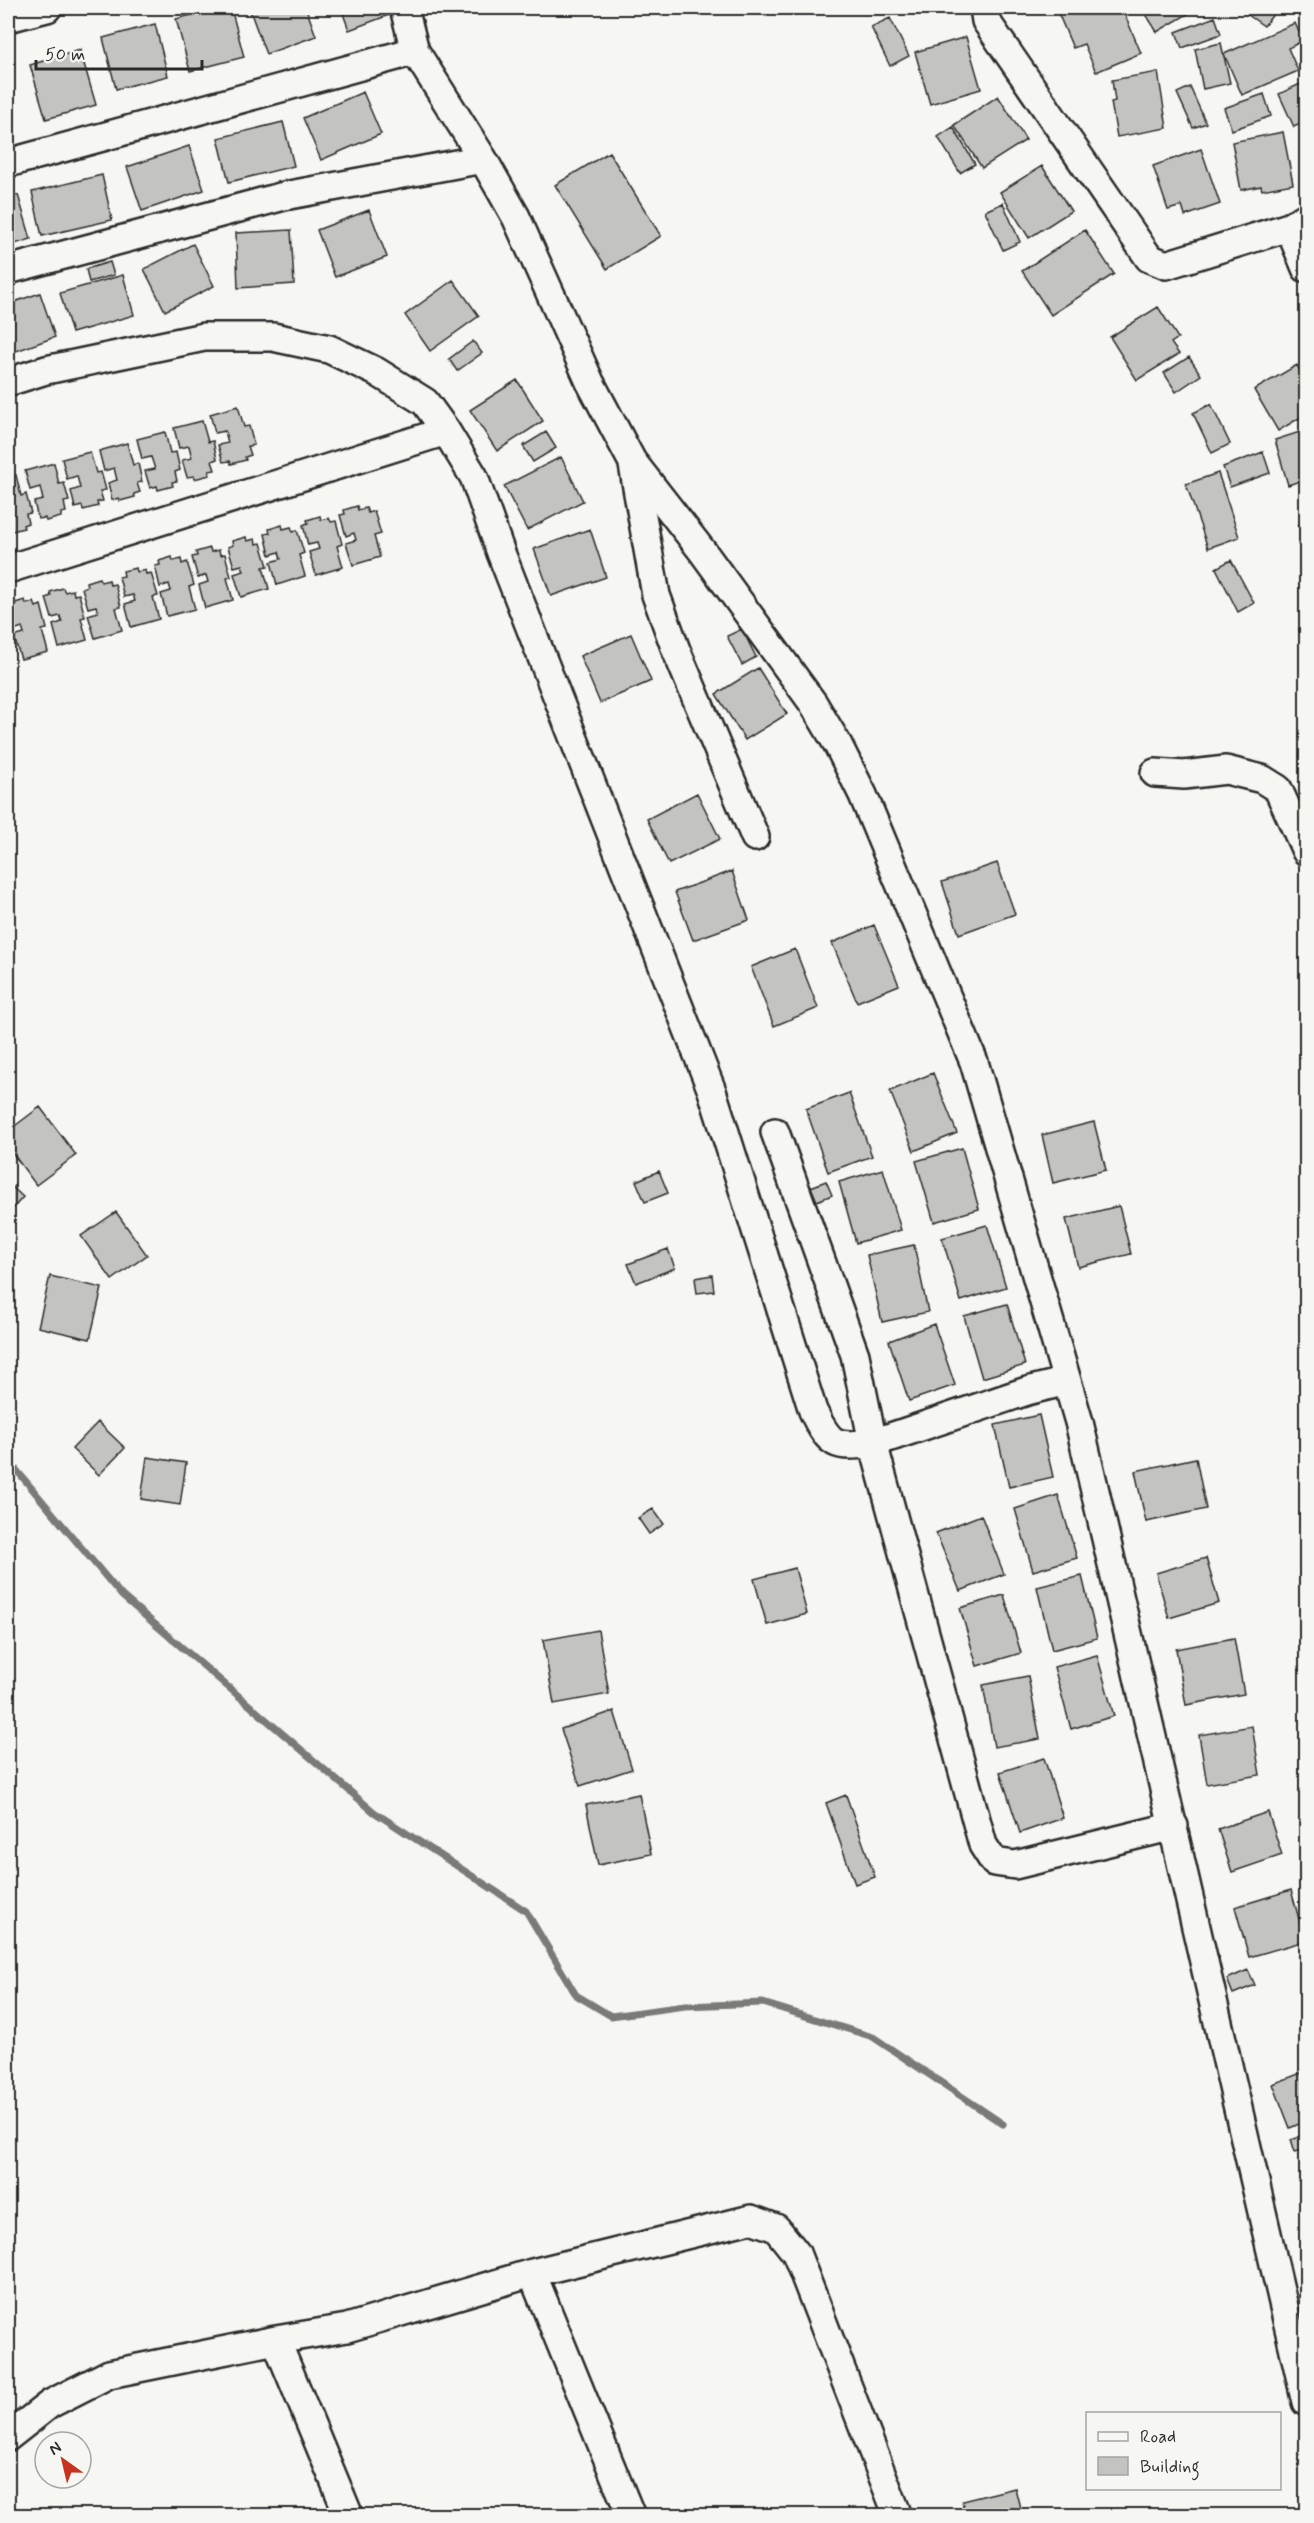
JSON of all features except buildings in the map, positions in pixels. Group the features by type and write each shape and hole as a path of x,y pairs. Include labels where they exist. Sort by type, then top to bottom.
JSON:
{"street":[{"path":"8,18 47,8"},
{"path":"404,8 415,51 483,159 516,217 590,382 632,461 703,552 813,704 838,745 863,795 974,1062 1080,1422 1306,2402"},
{"path":"984,8 986,21 1149,258 1166,265 1298,222 1306,268"},
{"path":"8,162 415,51"},
{"path":"8,270 284,196 483,159"},
{"path":"8,382 46,370 204,337 273,337 329,350 377,372 425,402 474,477 501,553 712,1091 813,1411 824,1434 837,1444 850,1446 873,1443 1027,1391 1067,1381"},
{"path":"8,569 446,431"},
{"path":"632,461 657,595 675,650 755,837"},
{"path":"1155,773 1184,775 1226,770 1262,779 1278,789 1306,851"},
{"path":"775,1132 855,1355 873,1443 983,1845 994,1862 1015,1865 1174,1826"},
{"path":"8,2438 50,2404 109,2374 347,2328 532,2273 751,2219 776,2228 796,2253 898,2516"},
{"path":"532,2273 631,2516"},
{"path":"276,2340 349,2516"}],"waterway":[{"path":"8,1460 122,1596 374,1812 526,1911 576,1995 611,2016 685,2006 763,2003 873,2037 1003,2124"}]}
